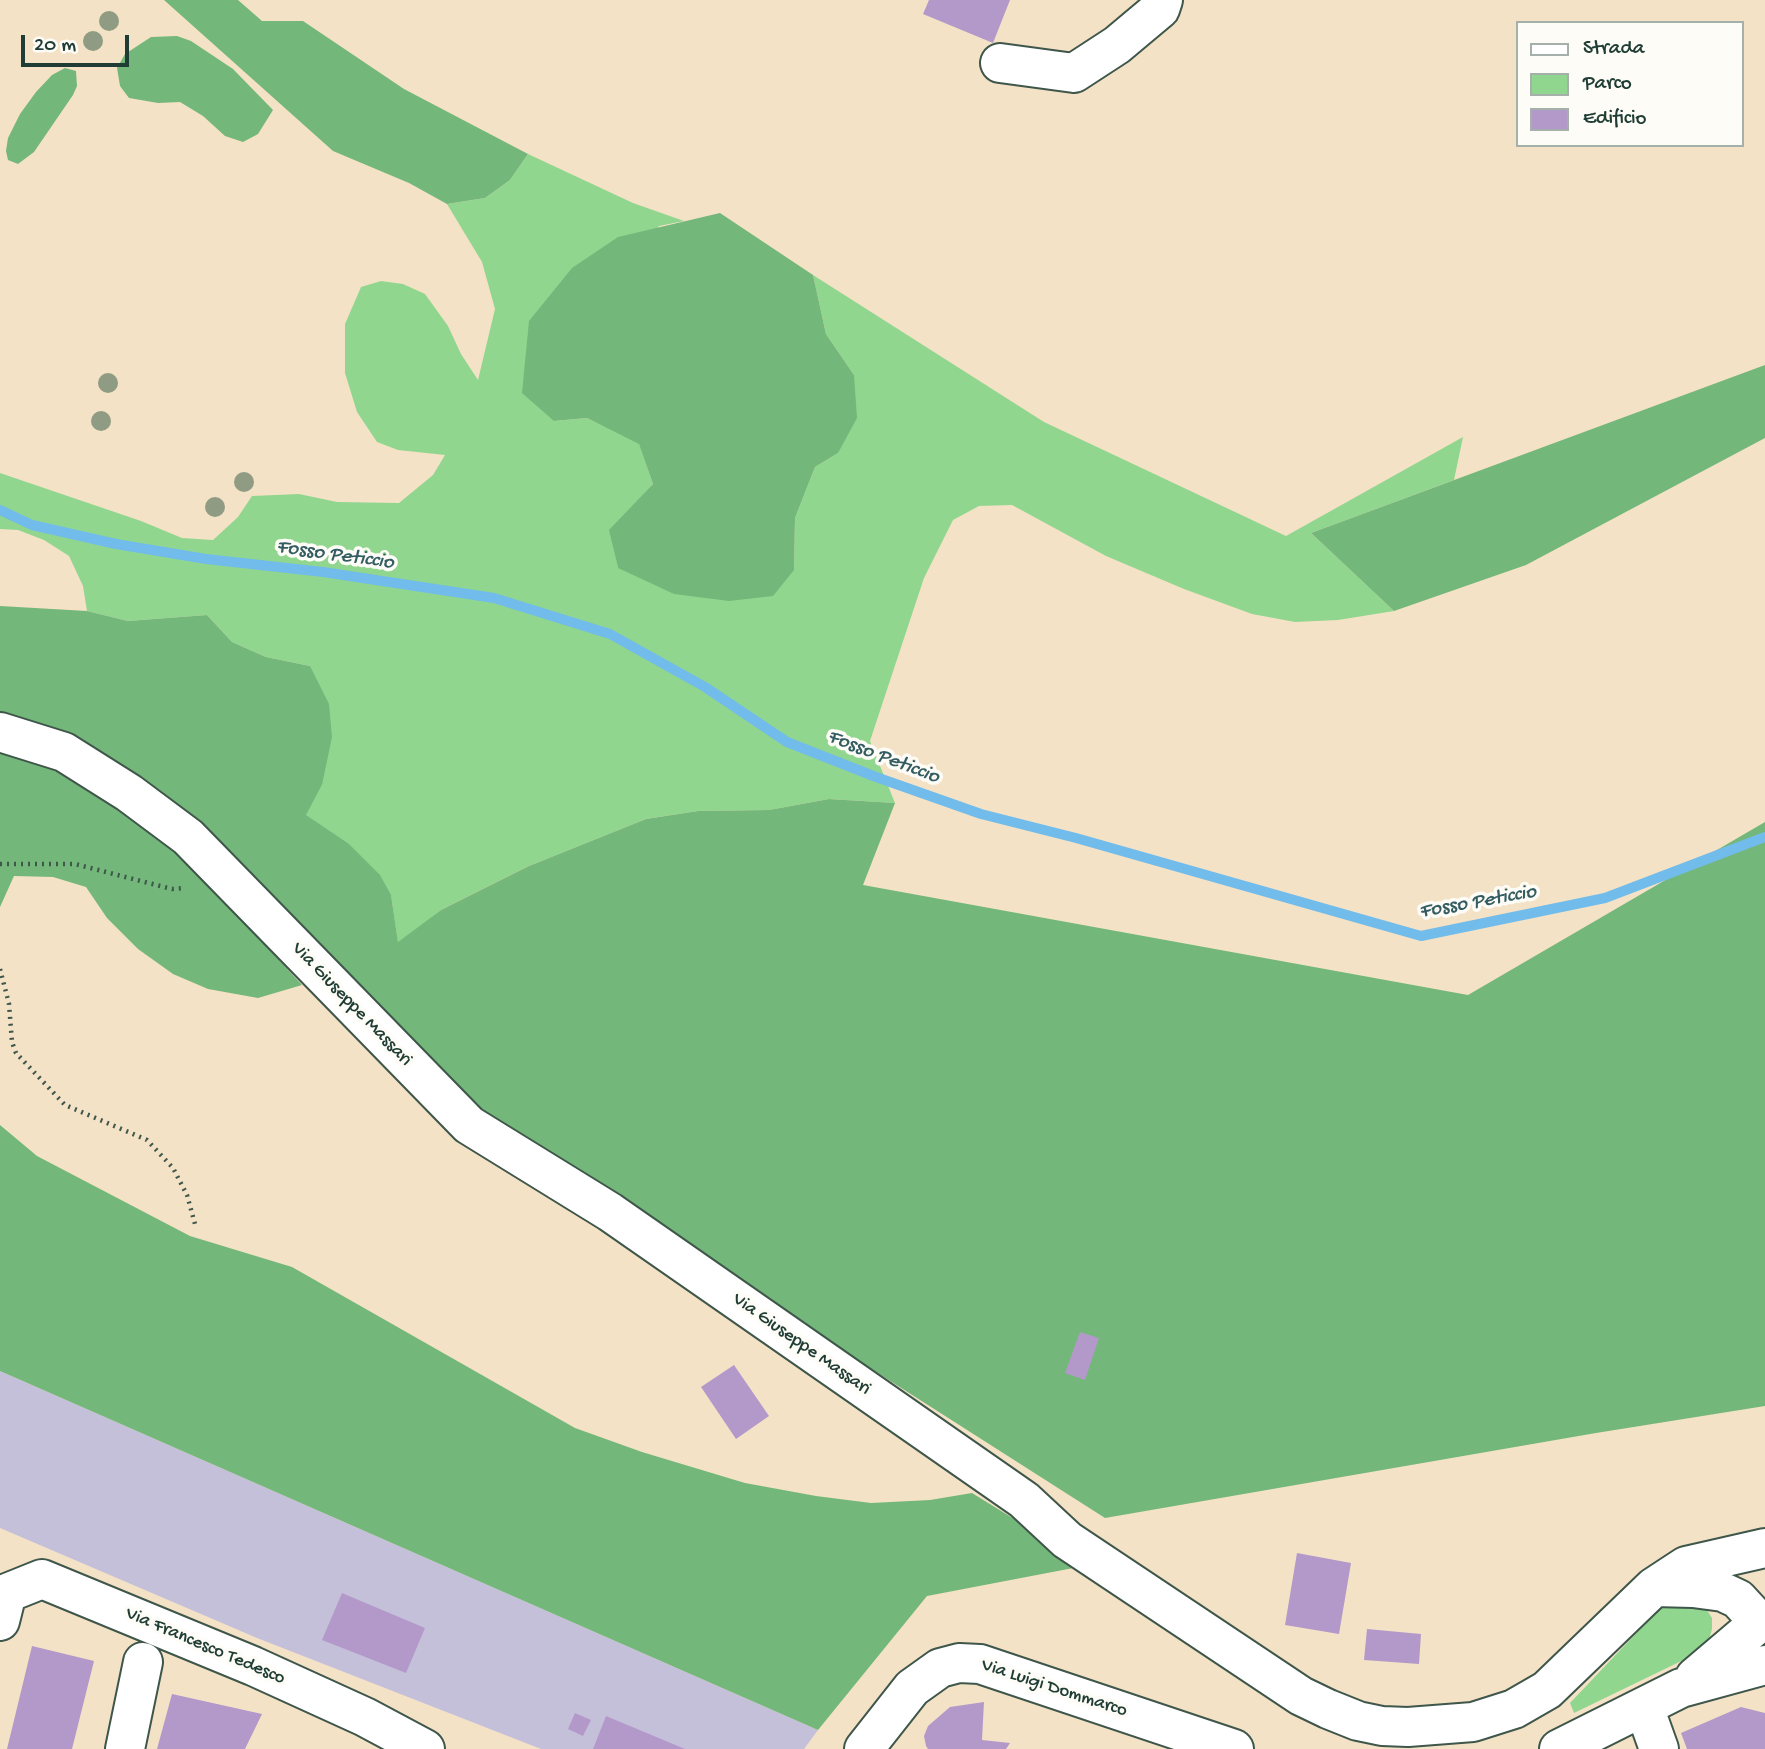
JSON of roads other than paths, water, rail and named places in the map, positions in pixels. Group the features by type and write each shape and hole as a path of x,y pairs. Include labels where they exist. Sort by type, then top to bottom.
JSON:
{"street":[{"path":"1000,63 1074,73 1117,45 1160,9 1163,0"},
{"name":"Via Giuseppe Massari","path":"0,732 64,752 129,793 188,837 468,1125 610,1212 1024,1500 1067,1540 1301,1696 1328,1709 1358,1721 1382,1726 1408,1727 1473,1722 1505,1712 1547,1690 1654,1587 1686,1566 1765,1548"},
{"path":"1757,1626 1752,1584 1765,1560"},
{"name":"Via Francesco Tedesco","path":"3,1607 42,1579 253,1666 365,1717 425,1749"},
{"path":"1654,1587 1693,1587 1723,1592 1738,1599 1757,1626"},
{"path":"1681,1688 1757,1626"},
{"path":"125,1749 143,1662"},
{"name":"Via Luigi Dommarco","path":"864,1749 912,1688 940,1668 959,1663 993,1668 1234,1749"},
{"path":"1559,1749 1681,1688 1765,1665"},
{"path":"1644,1707 1659,1749"}],"waterway":[{"name":"Fosso Peticcio","path":"0,510 32,525 116,544 206,559 323,572 494,598 610,634 705,687 787,742 876,777 981,814 1076,838 1421,936 1605,898 1765,837"}]}
